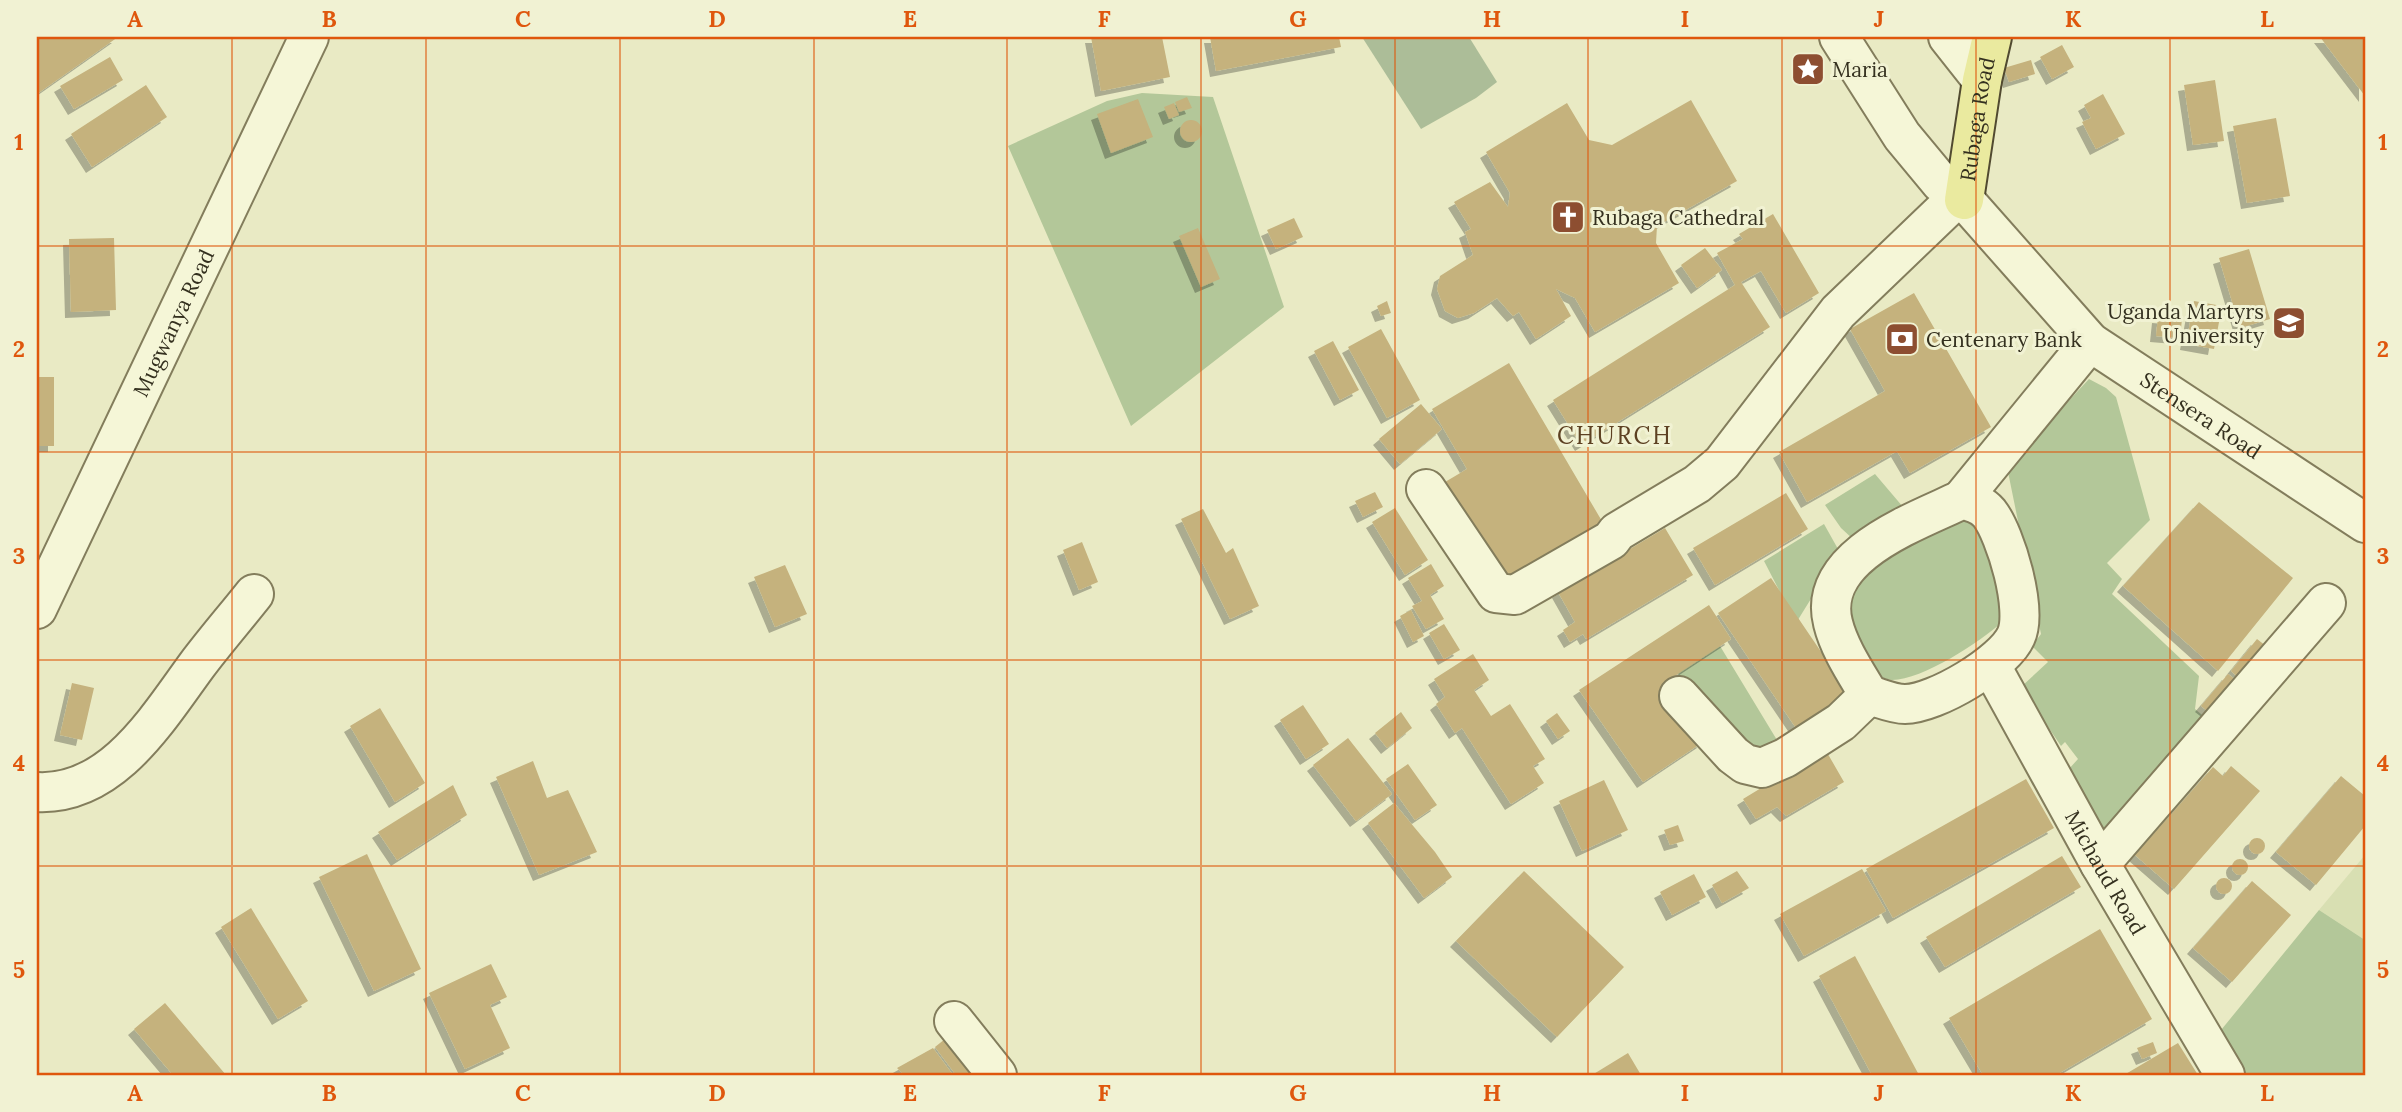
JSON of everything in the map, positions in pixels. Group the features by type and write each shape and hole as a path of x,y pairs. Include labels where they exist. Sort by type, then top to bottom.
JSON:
{"main road":[{"name":"Rubaga Road","path":"1962,198 1992,37"}],"street":[{"name":"Mugwanya Road","path":"37,609 309,37"},
{"name":"Stensera Road","path":"1839,37 1902,136 1941,183 1962,198 2090,342 2365,523"},
{"path":"1948,37 1982,80"},
{"path":"1426,489 1496,593 1515,595 1611,540 1617,532 1697,484 1722,463 1838,312 1962,198"},
{"path":"1961,500 1975,502 1989,513 2001,536 2011,562 2020,611 2016,638 1991,666 1942,694 1906,704 1869,695 1846,655 1833,625 1833,593 1842,573 1869,547 1961,500 2090,342"},
{"path":"37,792 50,793 80,785 112,767 142,739 254,594"},
{"path":"2100,864 2326,603"},
{"name":"Michaud Road","path":"1991,666 2100,864 2225,1075"},
{"path":"1679,696 1732,755 1745,764 1762,768 1785,758 1841,722 1869,695"},
{"path":"954,1021 997,1075"}],"green space":[{"path":"1362,37 1469,37 1497,82 1476,98 1421,129"},
{"path":"1142,93 1213,97 1284,307 1131,426 1008,146 1107,101"},
{"path":"2089,379 2116,397 2150,520 2107,563 2122,579 2112,594 2199,676 2195,709 2214,725 2108,843 2068,770 2078,759 2065,742 2061,746 2021,687 2048,662 2032,646 2041,634 2007,467"},
{"path":"1875,474 1909,514 1854,540 1841,528 1825,505"},
{"path":"1955,514 1971,521 1986,540 1994,567 2002,622 1980,640 1918,674 1891,680 1875,676 1844,629 1849,581"},
{"path":"1824,524 1838,549 1830,568 1796,623 1764,561"},
{"path":"1720,646 1780,745 1746,751 1677,672"},
{"path":"2365,855 2365,940 2319,910"},
{"path":"2319,910 2365,940 2365,1075 2241,1075 2217,1035"}],"building":[{"path":"37,37 118,37 37,94"},
{"path":"1091,37 1162,37 1170,77 1101,91"},
{"path":"1210,37 1339,37 1341,47 1216,71"},
{"path":"2320,37 2365,37 2365,96"},
{"path":"2062,45 2074,67 2052,79 2040,57"},
{"path":"110,57 123,80 74,109 60,86"},
{"path":"2031,60 2035,74 2009,82 2004,68"},
{"path":"2215,80 2224,141 2193,145 2184,85"},
{"path":"146,85 167,117 92,167 71,134"},
{"path":"2103,94 2125,134 2096,149 2082,122 2091,118 2084,105"},
{"path":"1187,97 1192,108 1179,112 1175,102"},
{"path":"1138,99 1153,137 1111,153 1097,114"},
{"name":"Rubaga Cathedral","path":"1691,100 1737,181 1657,226 1656,243 1679,283 1595,332 1575,298 1556,289 1571,316 1536,339 1519,312 1513,316 1497,298 1474,313 1458,318 1445,311 1437,289 1440,276 1473,255 1465,232 1471,229 1454,202 1490,182 1508,207 1510,193 1486,152 1567,103 1589,140 1612,145"},
{"path":"1174,103 1179,115 1169,119 1164,107"},
{"path":"2276,118 2290,196 2247,203 2233,126"},
{"path":"1191,120 1201,127 1202,131 1195,141 1191,142 1181,135 1180,131 1187,121"},
{"path":"1773,214 1819,293 1786,313 1761,271 1741,282 1770,327 1581,445 1553,400 1735,285 1717,253 1743,239 1739,234"},
{"path":"1294,218 1303,237 1276,249 1267,230"},
{"path":"1198,228 1220,279 1201,287 1179,236"},
{"path":"114,238 116,310 71,312 69,239"},
{"path":"1705,248 1722,270 1697,288 1681,265"},
{"path":"2249,249 2270,319 2240,328 2219,258"},
{"path":"1914,293 1991,427 1910,473 1897,451 1807,502 1779,452 1885,391 1850,329"},
{"path":"1387,301 1391,313 1381,316 1377,306"},
{"path":"2194,301 2222,306 2214,349 2186,344"},
{"path":"2158,317 2182,319 2180,338 2156,336"},
{"path":"1381,329 1420,400 1387,418 1348,347"},
{"path":"1333,341 1359,390 1340,400 1314,351"},
{"path":"1509,363 1606,528 1502,589 1440,485 1467,469 1432,409"},
{"path":"37,377 54,377 54,446 37,446"},
{"path":"1421,404 1442,429 1400,464 1379,439"},
{"path":"1375,492 1383,507 1363,517 1355,501"},
{"path":"1786,493 1808,529 1715,585 1693,548"},
{"path":"2199,502 2293,578 2218,671 2123,586"},
{"path":"1395,508 1428,560 1405,575 1372,522"},
{"path":"1203,509 1226,553 1233,548 1259,606 1230,619 1181,519"},
{"path":"1665,528 1693,575 1586,639 1583,634 1570,642 1563,630 1575,622 1558,592"},
{"path":"1082,542 1098,582 1079,590 1063,550"},
{"path":"1431,564 1444,586 1430,595 1444,619 1426,629 1412,606 1422,601 1408,578"},
{"path":"785,565 807,614 775,627 754,577"},
{"path":"1771,578 1851,696 1798,731 1718,613"},
{"path":"1709,605 1731,639 1664,683 1703,742 1643,782 1579,690"},
{"path":"1411,610 1424,636 1413,642 1400,616"},
{"path":"1444,624 1460,650 1444,659 1429,633"},
{"path":"2257,639 2275,653 2248,686 2231,671"},
{"path":"1473,654 1489,680 1474,690 1491,716 1510,704 1545,759 1533,766 1544,783 1511,804 1462,728 1455,733 1436,704 1445,697 1434,679"},
{"path":"2228,674 2245,687 2219,720 2201,706"},
{"path":"72,683 94,688 82,740 60,735"},
{"path":"1303,705 1329,744 1306,759 1280,720"},
{"path":"380,708 425,783 395,802 350,726"},
{"path":"1401,712 1412,728 1387,748 1375,733"},
{"path":"1557,713 1570,731 1558,739 1546,721"},
{"path":"1348,738 1392,794 1356,821 1313,765"},
{"path":"1825,749 1844,782 1786,816 1777,807 1756,819 1743,799"},
{"path":"533,761 547,798 568,790 597,852 539,875 496,777"},
{"path":"1408,764 1437,805 1415,820 1386,779"},
{"path":"2231,766 2260,791 2174,889 2135,855 2213,767 2223,776"},
{"path":"2341,776 2365,796 2365,826 2316,885 2276,852"},
{"path":"2026,779 2054,828 1893,918 1866,869"},
{"path":"1604,780 1628,830 1582,851 1559,801"},
{"path":"453,785 467,815 397,860 378,832"},
{"path":"1394,803 1452,877 1424,898 1368,823"},
{"path":"1678,825 1684,841 1670,845 1664,830"},
{"path":"2254,838 2260,838 2265,846 2263,852 2254,854 2249,849 2249,843"},
{"path":"367,854 421,969 374,991 319,877"},
{"path":"2062,856 2081,887 1945,967 1926,937"},
{"path":"2237,859 2243,859 2248,867 2246,873 2237,875 2232,870 2232,864"},
{"path":"1862,869 1886,911 1804,956 1780,914"},
{"path":"1524,871 1624,967 1557,1037 1456,941"},
{"path":"1737,871 1749,888 1722,903 1712,885"},
{"path":"1694,874 1706,897 1672,915 1660,892"},
{"path":"2221,878 2227,878 2232,886 2230,892 2221,894 2216,889 2216,883"},
{"path":"2252,881 2291,915 2232,982 2193,948"},
{"path":"251,908 308,1001 278,1019 221,927"},
{"path":"2100,929 2152,1019 2056,1075 1983,1075 1949,1018"},
{"path":"1855,956 1919,1075 1872,1075 1819,976"},
{"path":"491,964 507,997 490,1005 510,1048 465,1069 429,993"},
{"path":"165,1003 226,1075 173,1075 134,1029"},
{"path":"955,1031 979,1075 956,1075 935,1047"},
{"path":"2153,1042 2157,1053 2142,1059 2137,1048"},
{"path":"2178,1043 2198,1075 2124,1075"},
{"path":"933,1048 953,1075 904,1075 897,1068"},
{"path":"1628,1053 1641,1075 1592,1075"}],"place":[{"name":"Maria","path":"1808,69"},
{"name":"Rubaga Cathedral","path":"1568,217"},
{"name":"Uganda Martyrs University","path":"2289,323"},
{"name":"Centenary Bank","path":"1902,339"}],"district":[{"name":"CHURCH","path":"1615,435"}]}
